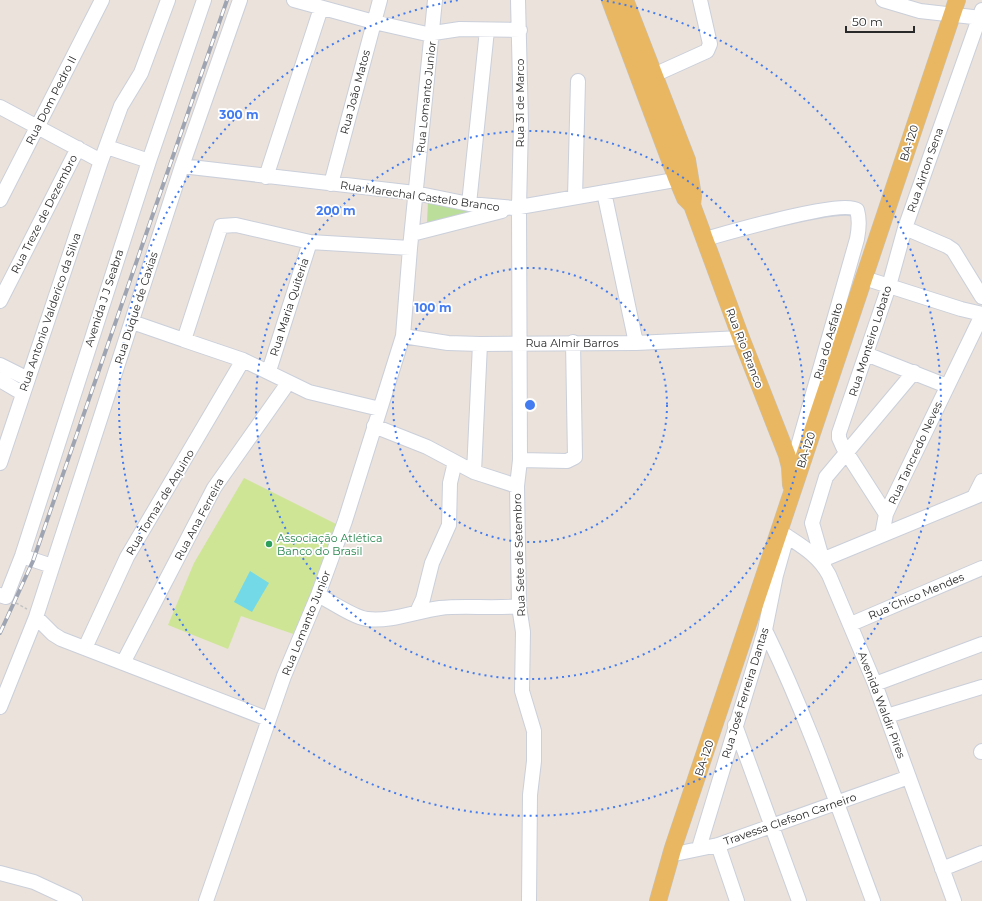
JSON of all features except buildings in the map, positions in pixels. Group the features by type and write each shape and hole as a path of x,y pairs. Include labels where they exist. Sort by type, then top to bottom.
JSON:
{"main road":[{"name":"Rua Rio Branco","path":"610,0 647,78"},
{"name":"Rua Rio Branco","path":"625,0 647,78 684,178 685,198 692,205 785,451 791,473 791,492"},
{"name":"BA-120","path":"658,901 670,856 783,534 791,492 930,83 954,7"}],"street":[{"name":"Rua Dom Pedro II","path":"0,200 102,0"},
{"path":"0,107 101,161 121,106 141,73 168,0"},
{"name":"Avenida J J Seabra","path":"3,596 22,556 149,161 204,0"},
{"name":"Rua Duque de Caxias","path":"0,707 36,617 182,166 240,0"},
{"path":"294,0 417,32 433,33 460,28 520,30"},
{"name":"Rua João Matos","path":"331,184 380,0"},
{"name":"Rua Lomanto Junior","path":"206,901 268,719 284,676 318,596 345,521 403,336 415,193 433,33 435,0"},
{"name":"Rua 31 de Marco","path":"516,207 521,124 520,30 518,0"},
{"path":"647,78 700,55 707,50 710,44 700,0"},
{"path":"883,0 920,11 954,7 981,15"},
{"path":"266,177 321,8"},
{"name":"Rua Airton Sena","path":"981,15 952,91 905,228 953,250 982,297"},
{"path":"470,204 487,30"},
{"path":"575,197 578,81"},
{"path":"930,83 952,91"},
{"path":"106,147 149,161"},
{"name":"Rua Treze de Dezembro","path":"0,302 78,148"},
{"name":"Rua Antonio Valderico da Silva","path":"0,463 22,393 101,161"},
{"name":"Rua Marechal Castelo Branco","path":"182,166 266,177 415,193 470,204 516,207 684,178"},
{"path":"604,192 636,343"},
{"name":"Rua do Asfalto","path":"705,239 817,210 851,206 857,210 859,224 857,239 791,473"},
{"path":"184,340 222,226 236,225 310,242 411,241 516,207"},
{"name":"Rua Sete de Setembro","path":"516,207 520,460 517,486 519,606 523,632 522,691 534,731 534,761 530,795 528,901"},
{"name":"Rua Monteiro Lobato","path":"886,514 846,452 840,441 839,433 889,286 905,228"},
{"name":"Rua Maria Quiteria","path":"269,371 310,242"},
{"path":"864,278 961,309 982,314"},
{"name":"Rua Tancredo Neves","path":"882,536 886,514 982,314"},
{"path":"132,322 243,360 269,371 288,383 309,392 380,409"},
{"name":"Rua Almir Barros","path":"403,336 448,343 480,344 518,342 636,343 741,338"},
{"path":"520,460 567,461 575,457 573,342"},
{"path":"474,472 480,344"},
{"path":"866,354 947,386"},
{"name":"Rua Tomaz de Aquino","path":"85,648 127,557 243,360"},
{"path":"0,364 28,379"},
{"path":"914,372 826,477 812,523 823,562 978,495 982,481"},
{"path":"0,380 22,393"},
{"name":"Rua Ana Ferreira","path":"123,663 214,488 288,383"},
{"path":"374,426 427,447 474,472 517,486"},
{"path":"417,612 423,599 432,563 449,525 450,483 455,462"},
{"name":"Avenida Waldir Pires","path":"783,534 823,562 851,624 875,684 954,901"},
{"name":"Rua José Ferreira Dantas","path":"699,848 764,630 783,534"},
{"path":"22,556 52,566"},
{"name":"Rua Chico Mendes","path":"851,624 982,568"},
{"path":"318,596 356,616 368,619 396,617 441,608 490,608 519,606"},
{"path":"36,617 53,634 85,648 268,719"},
{"path":"764,630 799,704 873,901"},
{"path":"875,684 982,644"},
{"path":"887,716 982,687"},
{"path":"735,725 799,901"},
{"name":"Travessa Clefson Carneiro","path":"670,856 718,844 837,804 909,777"},
{"path":"718,844 737,901"},
{"path":"942,869 982,853"},
{"path":"0,873 34,882 75,901"}],"path":[{"path":"3,596 29,610 36,617"}],"green space":[{"path":"428,201 486,209 427,224"},
{"name":"Associação Atlética Banco do Brasil","path":"244,478 338,525 302,637 241,616 228,649 168,625 194,563"}],"water":[{"path":"250,571 269,583 252,612 234,602"}],"railway":[{"path":"0,633 33,561 227,0"}],"place":[{"name":"Associação Atlética Banco do Brasil","path":"269,544"}]}
